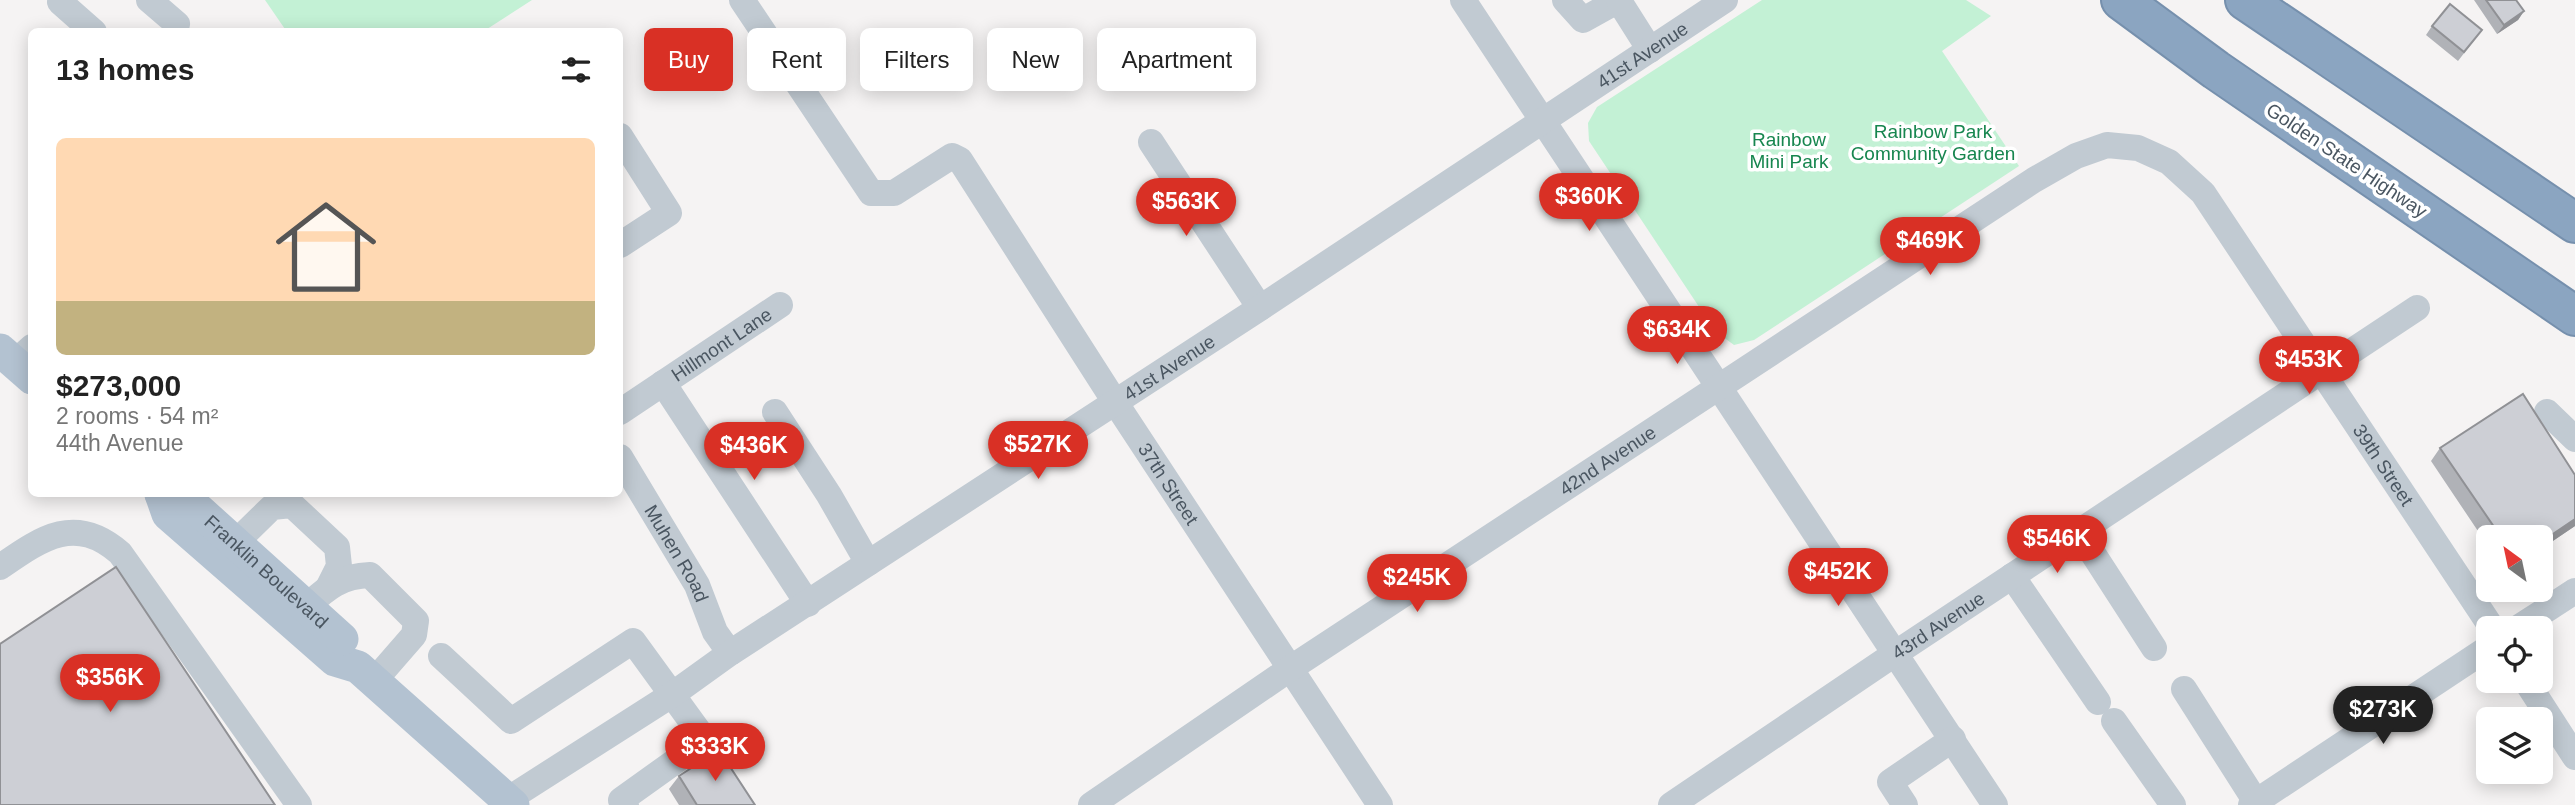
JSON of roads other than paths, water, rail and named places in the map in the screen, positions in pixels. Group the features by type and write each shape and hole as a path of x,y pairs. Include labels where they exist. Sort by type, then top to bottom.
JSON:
{"highway":[{"name":"Golden State Highway","path":"2121,0 2216,70 2575,316"},
{"path":"2245,0 2575,223"},
{"path":"2509,270 2575,332"}],"main road":[{"name":"Franklin Boulevard","path":"162,497 168,514 291,623 335,660 366,674"},
{"name":"Franklin Boulevard","path":"184,497 236,542 318,596 366,674 510,803"}],"street":[{"path":"61,0 60,2 89,28"},
{"path":"149,0 177,24 176,28"},
{"name":"37th Street","path":"742,0 871,193 894,193 952,156 960,160 1115,402 1380,805"},
{"path":"1463,0 1995,805"},
{"path":"1565,0 1583,20 1619,1 1650,50"},
{"name":"41st Avenue","path":"510,803 730,653 1260,308 1725,0"},
{"path":"623,141 669,213 623,243"},
{"path":"1151,142 1260,308"},
{"name":"42nd Avenue","path":"1091,805 1291,668 2034,180 2076,156 2107,145 2138,148"},
{"name":"39th Street","path":"2138,148 2169,162 2203,193 2484,616"},
{"name":"Hillmont Lane","path":"623,410 780,305"},
{"name":"43rd Avenue","path":"1671,805 2417,308"},
{"name":"Hillmont Lane","path":"663,383 808,604"},
{"path":"775,412 829,495 868,563"},
{"path":"2547,412 2575,439"},
{"name":"Muhen Road","path":"623,462 697,585 715,632 730,653"},
{"path":"236,542 272,507 292,505 337,547 339,566 318,596"},
{"path":"0,567 48,536 69,532 89,534 107,542 120,553 299,805"},
{"path":"2079,532 2154,648"},
{"path":"318,596 355,576 370,575 416,621 414,635 366,674"},
{"path":"2012,576 2173,805"},
{"path":"2536,616 2575,591"},
{"path":"440,656 511,721 633,641 705,740 621,800 626,805"},
{"path":"2184,689 2253,803 2476,656"},
{"path":"2534,693 2575,757"},
{"path":"1905,805 1890,782 1953,739"}],"park label":[{"name":"Rainbow Park Community Garden","path":"1933,142"},
{"name":"Rainbow Mini Park","path":"1789,150"}]}
